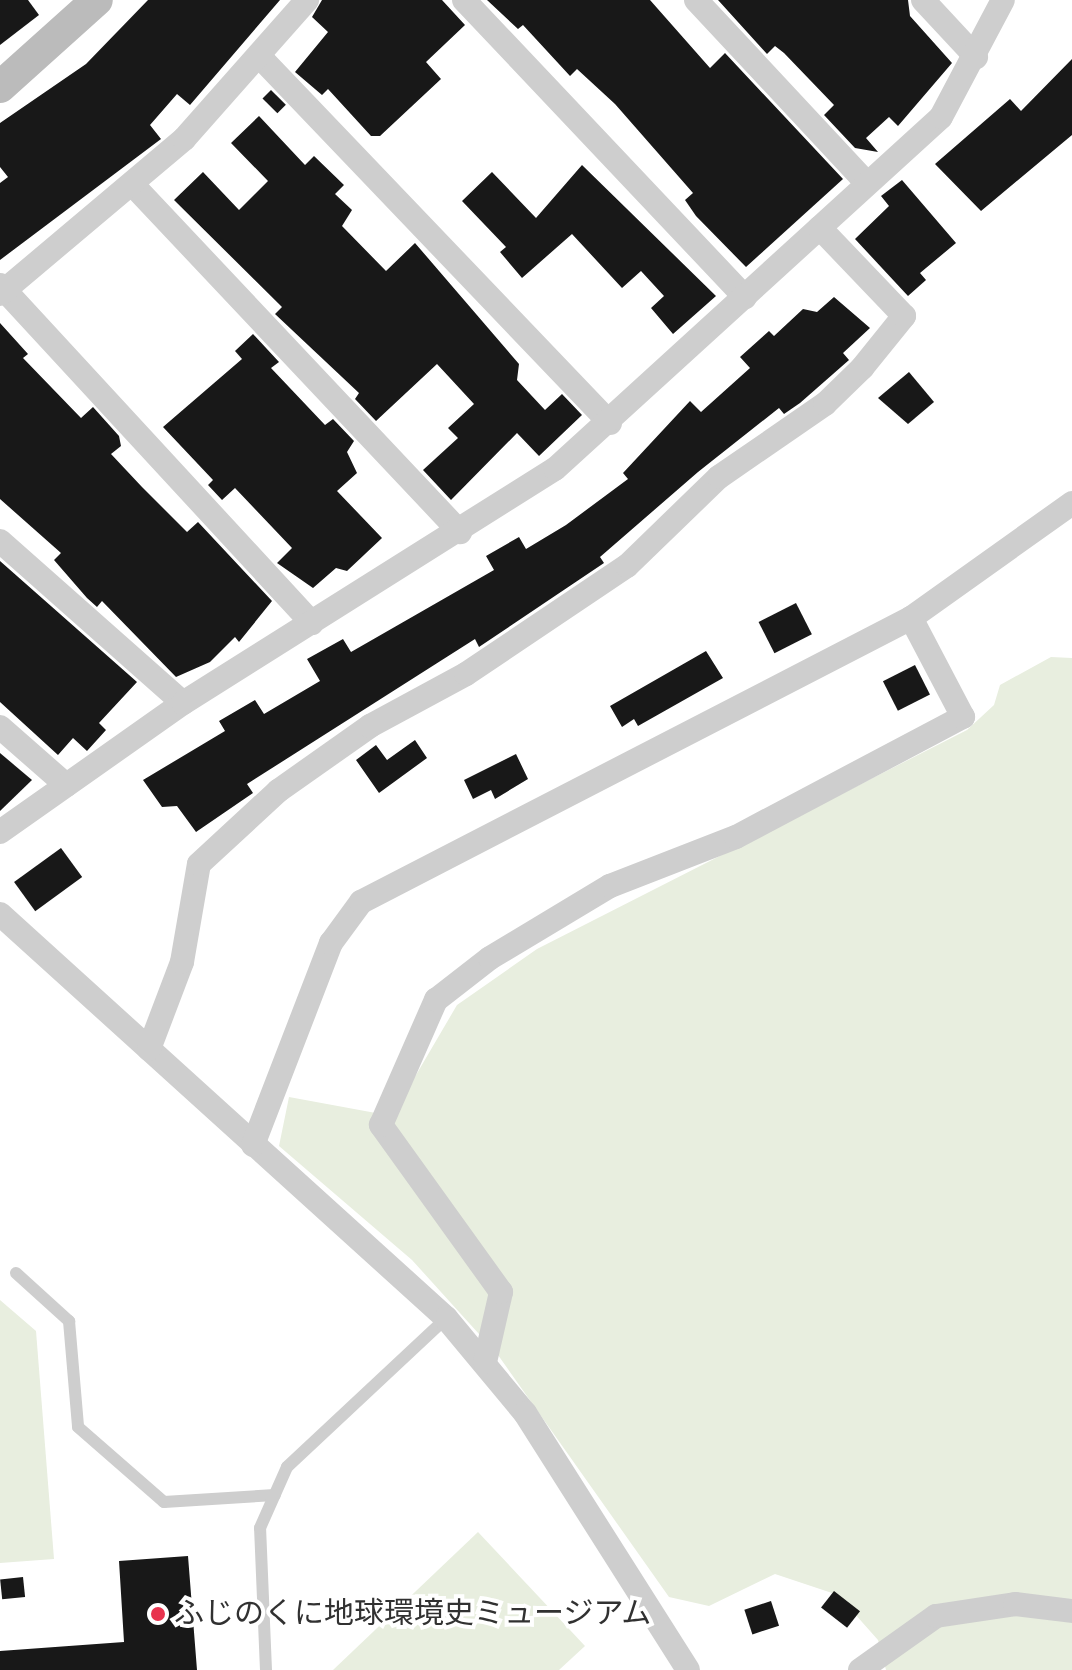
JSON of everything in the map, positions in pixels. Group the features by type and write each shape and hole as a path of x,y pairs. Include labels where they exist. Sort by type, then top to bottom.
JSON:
{"street":[{"path":"0,87 97,0"},
{"path":"307,0 261,58 133,185 1,289 312,623"},
{"path":"464,0 745,297"},
{"path":"696,0 866,182"},
{"path":"923,0 976,57"},
{"path":"0,832 183,703 460,532 610,423 866,182 941,117 976,57 1003,0"},
{"path":"261,58 610,423"},
{"path":"133,185 460,532"},
{"path":"149,1049 182,962 199,864 278,791 347,742 477,667 627,566 719,477 825,404 862,368 904,316 820,228"},
{"path":"253,1145 331,943 361,902 911,618 1072,503"},
{"path":"0,541 183,703"},
{"path":"485,1362 501,1292 381,1125 436,1000 490,958 610,886 736,837 963,717 911,618"},
{"path":"0,727 66,785"},
{"path":"0,914 446,1318 485,1362 687,1669"},
{"path":"860,1670 936,1616 1015,1604 1072,1611"}],"lane":[{"path":"16,1273 69,1321 78,1427 164,1502 275,1495"},
{"path":"266,1670 260,1528 287,1467 446,1318"}],"green space":[{"path":"1051,657 1072,658 1072,1670 886,1670 878,1640 838,1595 775,1574 709,1606 669,1597 498,1355 412,1260 279,1146 289,1097 392,1116 457,1005 537,949 967,730 994,705 1000,685"},
{"path":"0,1300 36,1331 54,1559 0,1563"},
{"path":"478,1532 585,1646 559,1670 333,1670"}],"building":[{"path":"0,0 28,0 39,15 0,45"},
{"path":"148,0 280,0 190,105 177,94 150,125 161,139 0,260 0,183 8,177 0,167 0,123 86,64"},
{"path":"322,0 442,0 465,25 426,62 441,79 380,136 371,136 328,89 322,95 295,72 328,32 312,17"},
{"path":"487,0 650,0 710,68 725,53 843,179 746,267 696,216 685,200 693,193 615,104 577,69 570,76 523,25 518,29"},
{"path":"718,0 908,0 910,16 952,63 898,126 889,117 866,138 878,152 855,148 824,115 834,105 775,46 767,54"},
{"path":"1072,59 1072,135 981,211 935,164 1010,99 1021,111"},
{"path":"271,90 286,105 277,113 263,98"},
{"path":"259,116 305,165 314,156 344,185 335,194 352,210 342,226 386,271 415,243 519,364 517,380 545,410 562,394 582,415 539,456 517,433 451,500 423,470 458,438 448,428 474,404 437,364 376,421 355,399 359,393 275,314 282,307 174,200 203,172 239,210 268,181 231,143"},
{"path":"582,165 716,296 673,334 651,308 664,296 641,271 622,288 572,234 522,278 500,252 506,247 462,201 492,172 536,218"},
{"path":"902,180 956,243 920,273 926,280 908,296 855,239 889,206 881,196"},
{"path":"834,297 870,328 843,353 849,360 800,403 784,414 779,408 698,472 600,557 604,563 479,647 475,639 247,784 253,793 196,832 177,806 162,807 143,780 225,731 219,721 255,700 264,714 320,681 307,659 343,639 351,652 494,570 486,556 519,537 526,549 566,525 628,479 623,473 690,401 701,412 750,368 740,357 769,331 774,336 803,309 817,312"},
{"path":"0,323 28,354 23,358 81,418 93,407 119,436 121,446 111,454 142,487 187,532 198,522 272,601 239,642 235,637 210,662 176,677 102,601 97,607 87,598 54,560 61,553 0,499"},
{"path":"253,334 279,362 271,368 325,425 333,419 354,441 347,452 357,473 337,491 382,538 347,571 336,568 313,588 277,563 292,548 235,488 222,500 208,485 213,480 163,427 242,359 235,351"},
{"path":"909,372 934,402 908,424 878,398"},
{"path":"0,561 137,682 99,723 106,730 87,751 73,738 58,755 0,702"},
{"path":"796,603 812,634 774,653 759,622"},
{"path":"706,651 723,678 638,726 634,719 622,727 610,706"},
{"path":"915,665 930,694 898,711 883,681"},
{"path":"415,740 427,758 379,793 356,760 376,745 387,760"},
{"path":"0,753 32,780 0,811"},
{"path":"516,754 528,779 495,799 491,790 473,799 464,780"},
{"path":"61,848 82,877 35,911 14,882"},
{"name":"ふじのくに地球環境史ミュージアム","path":"188,1556 197,1670 0,1670 0,1651 124,1642 119,1561"},
{"path":"23,1577 25,1597 2,1599 0,1579"},
{"path":"834,1591 860,1611 847,1628 821,1608"},
{"path":"771,1601 779,1626 752,1634 744,1610"}],"place":[{"name":"ふじのくに地球環境史ミュージアム","path":"158,1614"}]}
